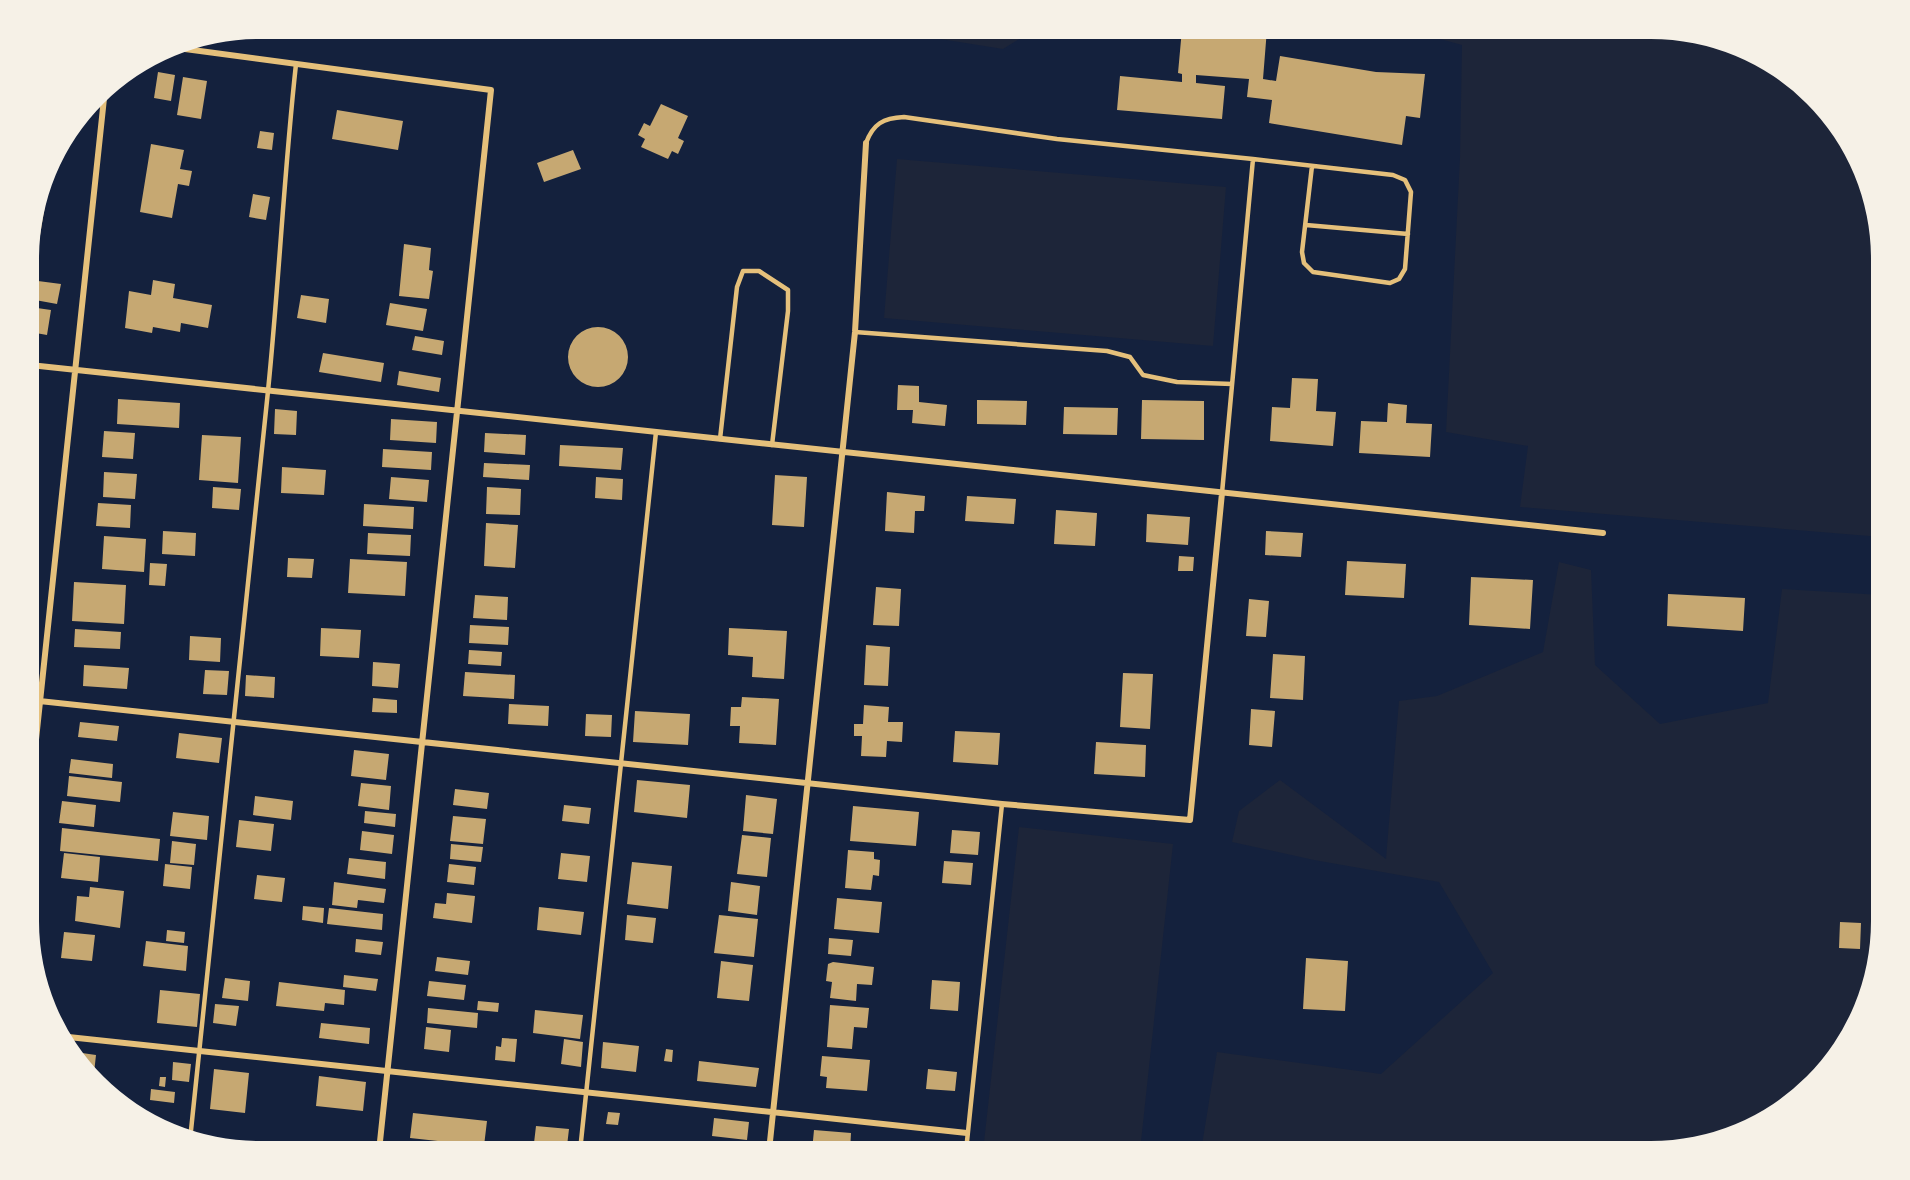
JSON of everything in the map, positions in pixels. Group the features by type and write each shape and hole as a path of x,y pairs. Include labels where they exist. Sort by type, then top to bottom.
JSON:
{"street":[{"path":"192,50 491,90 380,1141"},
{"path":"39,710 103,105"},
{"path":"770,1141 855,332 866,143"},
{"path":"39,366 1602,533"},
{"path":"40,701 1002,804 1190,820 1222,493"},
{"path":"73,1037 968,1133"}],"lane":[{"path":"191,1130 268,391 280,268 285,165 296,64"},
{"path":"866,143 871,129 880,121 889,117 903,117 1057,139 1253,159 1393,175 1405,180 1411,192 1405,269 1399,279 1390,283 1313,272 1304,263 1305,225 1312,166"},
{"path":"1222,493 1253,159"},
{"path":"1305,225 1408,234"},
{"path":"720,439 738,287 743,271 759,271 788,290 788,311 772,445"},
{"path":"855,332 1107,351 1130,357 1143,375 1177,382 1232,384"},
{"path":"581,1141 656,432"},
{"path":"967,1141 1002,804"}],"shaded area":[{"path":"940,39 1019,39 1003,49"},
{"path":"1440,39 1665,39 1694,43 1735,56 1761,69 1796,94 1816,114 1834,137 1854,175 1867,216 1871,245 1871,536 1520,507 1528,446 1446,432 1460,158 1462,45"},
{"path":"897,159 1226,187 1213,346 884,318"},
{"path":"1559,562 1591,570 1595,665 1660,724 1768,703 1782,589 1871,594 1871,935 1867,964 1859,991 1834,1043 1796,1086 1773,1104 1735,1124 1694,1137 1665,1141 1203,1141 1217,1052 1381,1074 1493,973 1439,882 1314,860 1232,842 1239,811 1280,780 1386,859 1399,701 1437,696 1543,652"},
{"path":"1019,827 1173,844 1141,1141 984,1141"}],"building":[{"path":"1181,39 1266,39 1263,79 1276,81 1280,56 1376,72 1425,74 1420,118 1406,116 1402,145 1269,123 1272,100 1247,97 1249,79 1196,75 1196,83 1225,86 1222,119 1117,110 1120,76 1182,82 1182,74 1178,73"},
{"path":"158,72 175,75 171,101 154,98"},
{"path":"183,77 207,81 201,119 177,115"},
{"path":"661,104 688,116 678,138 684,141 678,154 672,151 668,159 641,147 645,139 638,135 644,123 650,126"},
{"path":"337,110 403,121 398,150 332,139"},
{"path":"260,131 274,133 272,150 257,148"},
{"path":"151,144 184,150 180,169 192,171 189,186 178,184 172,218 140,212"},
{"path":"573,150 581,169 544,182 537,163"},
{"path":"253,194 270,197 266,220 249,217"},
{"path":"404,244 431,248 429,270 433,271 429,299 399,296"},
{"path":"153,280 175,284 173,298 212,305 208,328 181,323 180,332 153,327 152,333 125,328 129,291 151,295"},
{"path":"39,281 61,284 57,304 39,301"},
{"path":"301,295 329,299 326,323 297,318"},
{"path":"390,303 427,309 423,331 386,325"},
{"path":"39,308 51,310 47,335 39,334"},
{"path":"598,327 615,332 623,340 628,357 623,374 615,382 598,387 581,382 573,374 568,357 573,340 581,332"},
{"path":"415,336 444,341 442,355 412,350"},
{"path":"323,353 384,363 381,382 319,372"},
{"path":"399,371 441,378 439,392 397,385"},
{"path":"1292,378 1318,379 1316,411 1336,412 1333,446 1270,441 1272,407 1290,408"},
{"path":"898,385 919,386 919,402 947,405 945,426 912,423 913,410 897,410"},
{"path":"118,399 180,403 179,428 117,424"},
{"path":"977,400 1027,401 1026,425 977,424"},
{"path":"1142,400 1204,401 1204,440 1141,439"},
{"path":"1388,403 1407,405 1406,423 1432,424 1430,457 1359,453 1361,421 1387,422"},
{"path":"1064,407 1118,408 1117,435 1063,434"},
{"path":"275,409 297,411 296,435 274,434"},
{"path":"391,419 437,422 436,443 390,440"},
{"path":"104,431 135,433 133,459 102,457"},
{"path":"485,433 526,435 525,455 484,452"},
{"path":"202,435 241,437 238,483 199,480"},
{"path":"560,445 623,448 621,470 559,466"},
{"path":"383,449 432,452 431,470 382,467"},
{"path":"484,463 530,465 529,480 483,477"},
{"path":"282,467 326,470 324,495 281,493"},
{"path":"104,472 137,474 135,499 103,497"},
{"path":"775,475 807,477 804,527 772,525"},
{"path":"391,477 429,480 427,502 389,499"},
{"path":"596,477 623,479 622,500 595,498"},
{"path":"213,487 241,489 239,510 212,508"},
{"path":"487,487 521,489 520,515 486,514"},
{"path":"887,492 925,496 924,511 915,511 914,533 885,531"},
{"path":"967,496 1016,499 1014,524 965,521"},
{"path":"98,503 131,505 130,528 96,526"},
{"path":"364,504 414,507 413,529 363,526"},
{"path":"1056,510 1097,513 1095,546 1054,544"},
{"path":"1147,514 1190,517 1188,545 1146,542"},
{"path":"486,523 518,525 515,568 484,566"},
{"path":"163,531 196,533 195,556 162,554"},
{"path":"1266,531 1303,533 1301,557 1265,555"},
{"path":"368,533 411,535 410,556 367,554"},
{"path":"104,536 146,539 144,572 102,569"},
{"path":"1179,556 1194,557 1193,571 1178,571"},
{"path":"288,558 314,559 312,578 287,577"},
{"path":"350,559 407,562 405,596 348,593"},
{"path":"1347,561 1406,564 1404,598 1345,595"},
{"path":"150,563 167,564 165,586 149,585"},
{"path":"1471,577 1533,580 1530,629 1469,625"},
{"path":"74,582 126,585 124,624 72,621"},
{"path":"876,587 901,589 899,626 873,625"},
{"path":"1668,594 1745,598 1743,631 1667,626"},
{"path":"475,595 508,597 507,620 473,618"},
{"path":"1249,599 1269,601 1266,637 1246,636"},
{"path":"470,625 509,627 508,645 469,643"},
{"path":"321,628 361,630 359,658 320,656"},
{"path":"729,628 787,631 784,679 752,677 753,657 728,655"},
{"path":"75,629 121,632 120,649 74,647"},
{"path":"190,636 221,638 220,662 189,660"},
{"path":"866,645 890,647 888,686 864,685"},
{"path":"469,650 502,652 501,666 468,664"},
{"path":"1273,654 1305,656 1303,700 1270,698"},
{"path":"373,662 400,664 398,688 372,686"},
{"path":"84,665 129,668 127,689 83,686"},
{"path":"205,670 229,671 227,695 203,694"},
{"path":"465,672 515,675 514,699 463,696"},
{"path":"1123,673 1153,674 1150,729 1120,727"},
{"path":"246,675 275,677 274,698 245,696"},
{"path":"742,697 779,699 776,745 739,743 740,726 730,726 731,707 741,707"},
{"path":"373,698 397,700 397,713 372,712"},
{"path":"509,704 549,706 548,726 508,724"},
{"path":"864,705 889,707 888,722 903,722 902,742 887,741 886,757 861,756 862,736 854,736 854,724 863,724"},
{"path":"1251,709 1275,711 1272,747 1249,745"},
{"path":"635,711 690,714 688,745 633,742"},
{"path":"586,714 612,715 611,737 585,736"},
{"path":"80,722 119,726 117,741 78,737"},
{"path":"955,731 1000,733 998,765 953,762"},
{"path":"179,733 222,738 219,763 176,758"},
{"path":"1096,742 1146,745 1145,777 1094,774"},
{"path":"354,750 389,754 386,780 351,776"},
{"path":"71,759 113,764 112,778 69,773"},
{"path":"69,776 122,782 120,802 67,796"},
{"path":"637,780 690,785 687,818 634,812"},
{"path":"361,783 391,786 389,810 358,806"},
{"path":"455,789 489,793 487,809 453,805"},
{"path":"746,795 777,799 773,834 743,831"},
{"path":"255,796 293,801 291,820 253,815"},
{"path":"62,801 96,805 94,827 59,823"},
{"path":"564,805 591,808 589,824 562,821"},
{"path":"853,806 919,812 916,846 850,841"},
{"path":"365,811 396,814 395,827 364,823"},
{"path":"173,812 209,816 207,840 170,836"},
{"path":"453,816 486,819 483,844 450,841"},
{"path":"239,820 274,824 271,851 236,847"},
{"path":"62,828 160,839 158,861 60,851"},
{"path":"952,830 980,832 978,855 950,853"},
{"path":"362,831 394,835 392,854 360,850"},
{"path":"742,835 771,838 767,877 737,874"},
{"path":"172,841 196,844 194,865 170,863"},
{"path":"451,844 483,847 481,862 450,859"},
{"path":"848,850 874,852 874,859 880,860 879,876 873,875 871,890 845,888"},
{"path":"64,853 100,857 98,882 61,878"},
{"path":"561,853 590,856 587,882 558,879"},
{"path":"349,858 386,862 385,879 347,874"},
{"path":"944,861 973,863 971,885 942,883"},
{"path":"632,862 672,866 668,909 627,904"},
{"path":"165,864 192,867 190,889 163,886"},
{"path":"449,864 476,867 474,885 447,882"},
{"path":"257,875 285,878 282,902 254,899"},
{"path":"334,882 386,889 384,903 358,900 357,908 332,905"},
{"path":"731,882 760,886 757,915 728,911"},
{"path":"90,887 124,891 120,928 75,921 77,896 89,897"},
{"path":"447,893 475,896 472,923 433,918 435,903 446,904"},
{"path":"837,898 882,902 879,933 834,929"},
{"path":"303,906 324,908 323,923 302,920"},
{"path":"539,907 584,912 581,935 537,930"},
{"path":"329,908 383,914 382,930 327,924"},
{"path":"627,915 656,918 653,943 625,940"},
{"path":"719,915 758,919 754,957 714,953"},
{"path":"1840,922 1861,923 1860,949 1839,948"},
{"path":"167,930 185,932 184,943 166,941"},
{"path":"64,932 95,935 92,961 61,958"},
{"path":"829,938 853,940 851,956 828,954"},
{"path":"356,939 383,942 381,955 355,952"},
{"path":"146,941 188,946 186,971 143,966"},
{"path":"437,957 470,961 468,975 435,971"},
{"path":"1306,958 1348,961 1345,1011 1303,1009"},
{"path":"721,961 753,965 749,1001 717,998"},
{"path":"833,962 874,967 872,985 857,984 856,1001 830,998 832,982 826,981 828,964"},
{"path":"344,975 378,979 376,991 343,987"},
{"path":"225,978 250,981 248,1001 222,998"},
{"path":"932,980 960,982 958,1011 930,1009"},
{"path":"429,981 466,985 464,1000 427,996"},
{"path":"279,982 345,990 344,1005 325,1003 324,1011 276,1006"},
{"path":"160,990 200,994 197,1027 157,1023"},
{"path":"478,1001 499,1003 498,1012 477,1010"},
{"path":"215,1004 239,1006 236,1026 213,1023"},
{"path":"830,1005 869,1008 867,1028 854,1027 852,1049 827,1047"},
{"path":"428,1008 478,1013 477,1028 427,1023"},
{"path":"535,1010 583,1015 580,1039 533,1033"},
{"path":"321,1023 370,1028 369,1044 319,1038"},
{"path":"426,1027 451,1030 449,1052 424,1049"},
{"path":"502,1038 517,1039 515,1062 495,1060 496,1046 501,1047"},
{"path":"564,1039 583,1042 581,1067 561,1064"},
{"path":"603,1042 639,1046 636,1072 601,1068"},
{"path":"666,1049 673,1050 672,1062 664,1061"},
{"path":"84,1053 96,1055 95,1067"},
{"path":"822,1056 870,1060 867,1091 826,1088 827,1077 820,1076"},
{"path":"699,1061 759,1068 756,1087 697,1081"},
{"path":"173,1062 191,1064 189,1082 172,1080"},
{"path":"214,1069 249,1073 245,1113 210,1109"},
{"path":"928,1069 957,1072 955,1091 926,1089"},
{"path":"319,1076 366,1082 363,1111 316,1106"},
{"path":"160,1077 166,1077 165,1087 159,1086"},
{"path":"151,1089 175,1092 174,1103 150,1100"},
{"path":"608,1112 620,1113 618,1125 606,1124"},
{"path":"413,1113 487,1121 485,1141 438,1141 410,1138"},
{"path":"714,1118 749,1122 747,1140 712,1136"},
{"path":"536,1126 569,1129 568,1141 534,1141"},
{"path":"814,1130 851,1133 851,1141 813,1141"}]}
